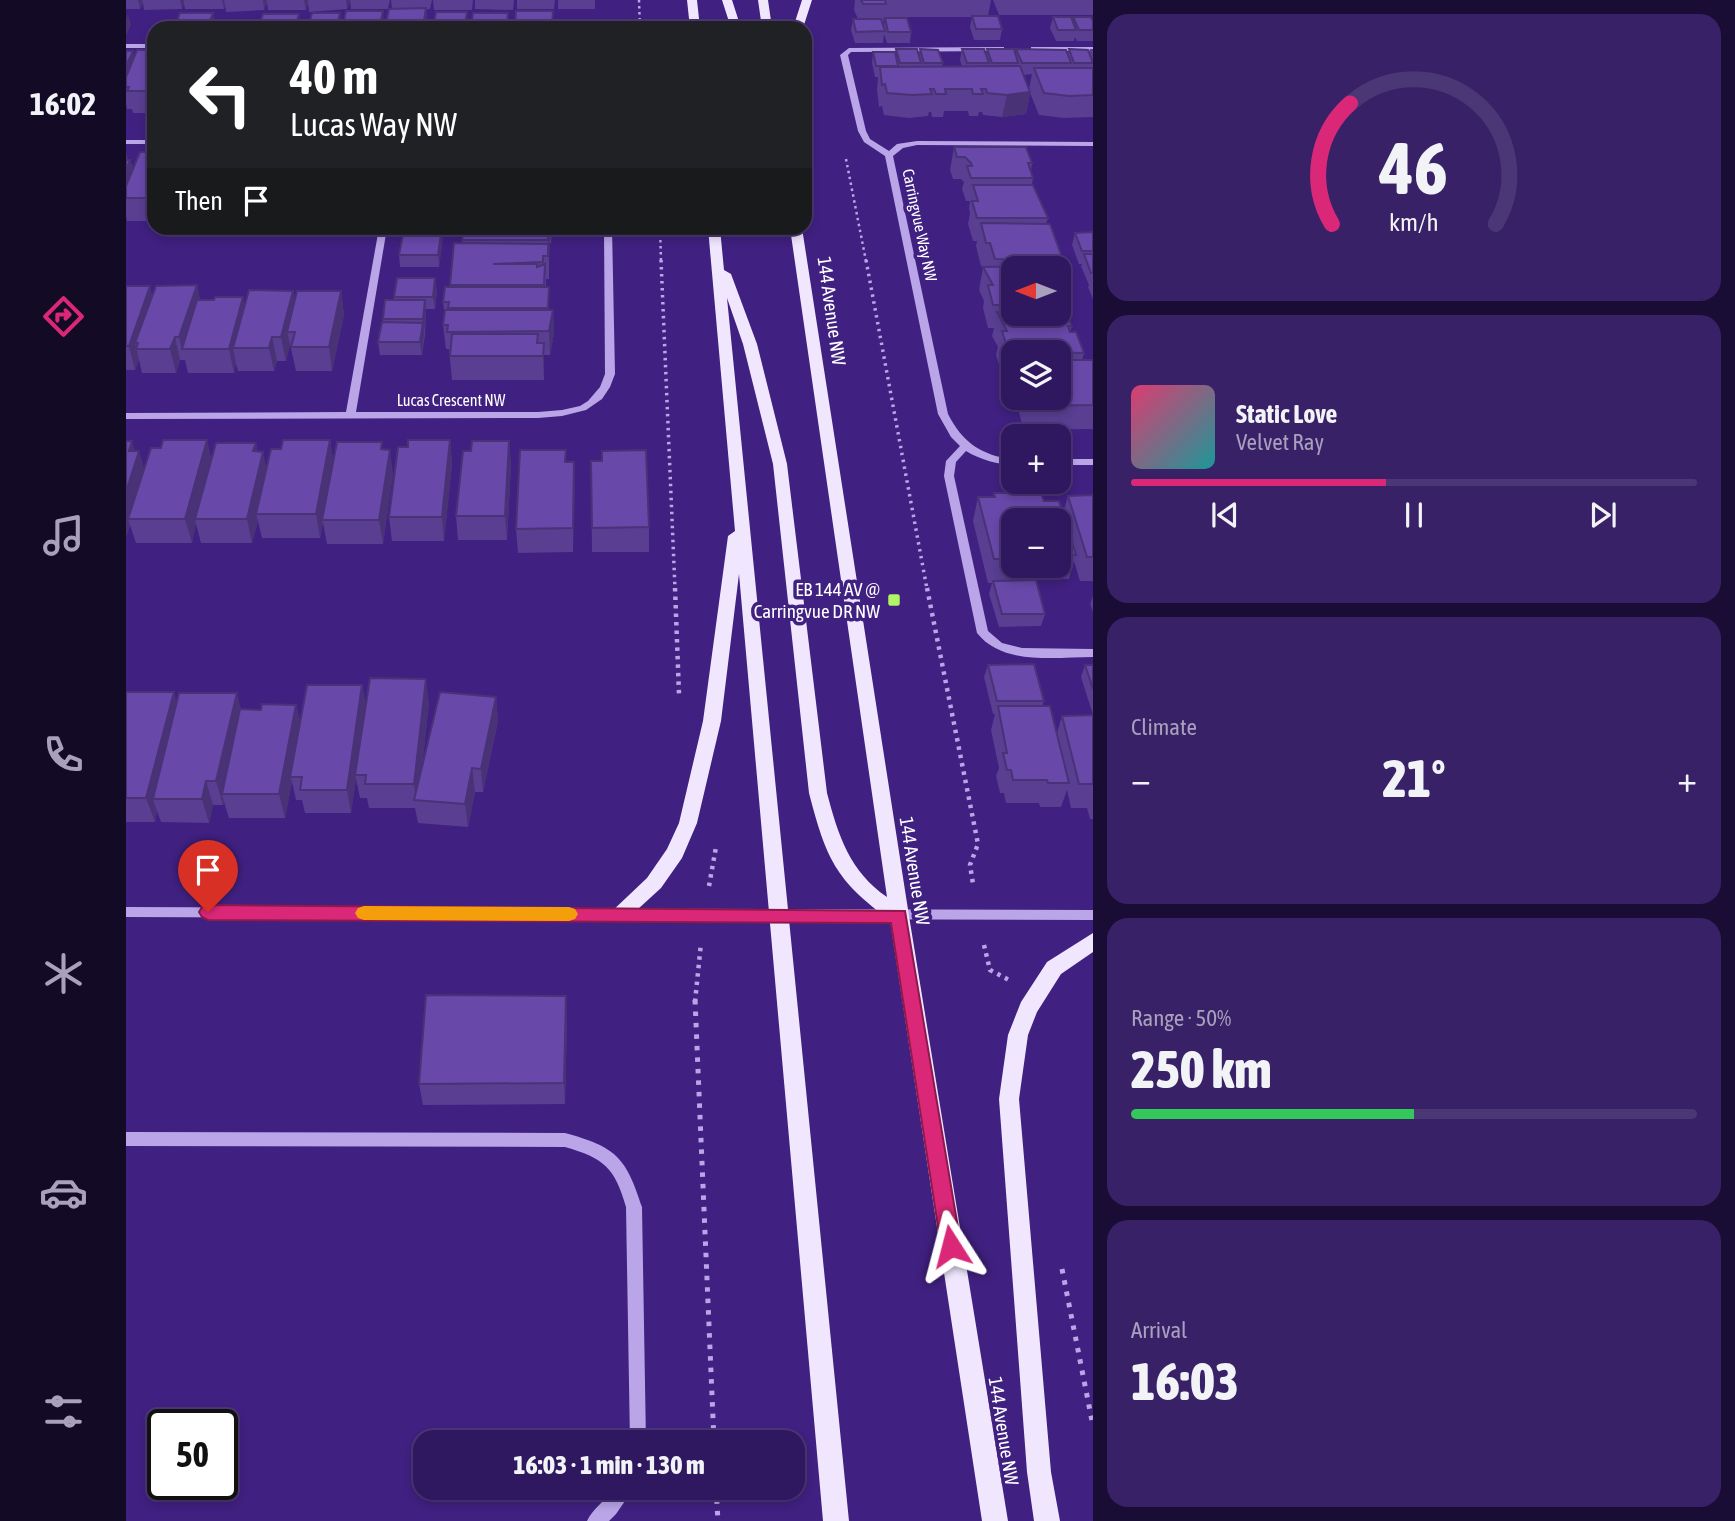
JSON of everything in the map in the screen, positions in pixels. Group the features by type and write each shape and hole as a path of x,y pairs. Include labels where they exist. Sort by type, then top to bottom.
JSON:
{"main road":[{"path":"692,0 694,21"},
{"path":"727,0 734,21"},
{"path":"763,0 766,21"},
{"path":"800,21 807,0"},
{"name":"144 Avenue NW","path":"797,235 899,916 995,1521"},
{"path":"714,236 750,344 780,464 818,793 828,833 844,864 862,889 899,916"},
{"path":"714,236 836,1521"},
{"path":"619,914 654,883 675,853 695,799 712,721 741,505"},
{"path":"1047,1521 1039,1472 1009,1099 1018,1035 1037,995 1054,968 1093,941"}],"street":[{"path":"126,46 147,46"},
{"path":"890,155 867,140 862,131 844,55 849,50 1010,49"},
{"path":"1024,49 1093,49"},
{"path":"126,142 147,142"},
{"name":"Carringvue Way NW","path":"965,447 950,430 943,414 890,155 893,150 909,144 1093,144"},
{"path":"350,416 382,235"},
{"name":"Lucas Crescent NW","path":"126,415 538,415 582,409 605,391 610,374 608,235"},
{"path":"1001,461 992,460 965,447 951,461 949,476 984,633 998,646 1022,652 1093,653"},
{"path":"1071,462 1093,462"},
{"path":"126,912 1093,915"},
{"path":"126,1139 565,1140 599,1151 614,1161 625,1175 634,1207 638,1430"},
{"path":"596,1521 616,1500"}],"path":[{"path":"639,0 640,21"},
{"path":"844,150 880,329 947,703 978,845 970,865 990,970 1037,995"},
{"path":"1061,1265 1093,1426"},
{"path":"717,1500 718,1521"}],"building":[{"path":"861,0 885,0 886,4 863,4"},
{"path":"426,8 424,21 386,21 389,9"},
{"path":"346,11 383,11 381,21 344,21"},
{"path":"516,11 553,11 552,21 515,21"},
{"path":"436,12 467,12 466,21 434,21"},
{"path":"180,13 213,13 210,21 177,21"},
{"path":"312,13 340,13 338,21 310,21"},
{"path":"473,13 508,13 507,21 472,21"},
{"path":"263,14 299,14 297,21 260,21"},
{"path":"972,16 998,16 1002,29 976,29"},
{"path":"1053,17 1071,17 1076,30 1058,30"},
{"path":"1073,17 1091,17 1093,30 1079,30"},
{"path":"885,18 907,18 911,32 888,32"},
{"path":"853,19 881,19 885,31 856,32"},
{"path":"896,49 917,49 921,63 900,63"},
{"path":"920,49 938,50 943,63 924,63"},
{"path":"962,49 984,49 989,63 967,63"},
{"path":"987,49 1014,49 1018,63 992,63"},
{"path":"1016,49 1066,50 1071,63 1022,63"},
{"path":"1069,49 1088,50 1093,63 1074,63"},
{"path":"137,50 147,50 147,91 127,91 129,87 126,87 126,77"},
{"path":"126,51 133,51 126,66"},
{"path":"873,52 895,52 898,66 876,66"},
{"path":"1020,66 1030,92 1007,95 987,93 986,89 981,89 983,94 973,94 972,89 945,89 946,94 936,94 934,89 930,89 932,94 887,93 885,84 882,85 880,67"},
{"path":"1034,68 1093,68 1093,95 1044,93"},
{"path":"954,147 1026,147 1032,163 1028,163 1033,178 971,178 967,166 972,166 971,163 965,157 957,157"},
{"path":"140,152 147,152 147,198 126,198 126,186"},
{"path":"973,185 1033,185 1048,218 977,218 972,201 978,201"},
{"path":"981,223 1050,224 1062,256 1001,256 1001,259 995,259 990,243 986,243"},
{"path":"1093,232 1093,251 1082,251 1075,233"},
{"path":"403,235 441,235 438,255 399,255"},
{"path":"463,235 548,235 548,240 462,240"},
{"path":"454,243 548,244 548,256 543,256 543,262 493,264 537,264 537,267 545,264 544,285 450,285"},
{"path":"1084,254 1093,254 1093,273 1091,273"},
{"path":"983,267 1001,267 1001,305 993,305 988,285 993,285"},
{"path":"397,278 435,278 433,297 394,297"},
{"path":"197,285 179,337 175,337 170,349 136,349 138,343 135,343 156,286"},
{"path":"126,286 150,286 129,346 126,346"},
{"path":"445,287 549,287 548,308 448,308 449,302 443,302"},
{"path":"249,290 293,291 281,337 272,337 269,348 233,348"},
{"path":"297,291 341,291 329,347 291,347 295,332 287,332"},
{"path":"215,297 243,297 229,349 182,349 197,300 214,300"},
{"path":"385,300 425,300 423,319 383,319"},
{"path":"445,310 553,310 549,331 447,332 448,325 443,325"},
{"path":"382,322 423,323 420,342 378,342"},
{"path":"1004,326 1068,326 1070,332 1076,332 1084,353 1071,353 1071,340 1005,340 1002,331 1007,331"},
{"path":"452,334 538,334 537,343 544,343 543,356 450,356"},
{"path":"1071,360 1093,360 1093,405 1071,405"},
{"path":"163,440 207,440 185,519 128,519 151,448 161,448"},
{"path":"283,440 330,440 316,514 256,514 271,449 281,449"},
{"path":"408,440 450,440 442,517 389,517 398,447 408,447"},
{"path":"126,441 132,441 129,451 139,451 126,492"},
{"path":"472,441 509,441 505,516 456,516 463,451 471,451"},
{"path":"337,442 382,442 381,449 390,450 379,520 322,520"},
{"path":"216,443 256,443 253,451 263,452 247,519 195,519"},
{"path":"520,450 566,450 565,462 574,462 573,528 516,529"},
{"path":"646,450 649,527 592,528 591,461 602,461 602,451"},
{"path":"994,493 1041,494 1044,501 1059,501 1061,508 1001,508 1001,559 994,559 978,497 995,497"},
{"path":"1093,495 1093,557 1087,557 1068,496"},
{"path":"1071,539 1076,555 1071,555"},
{"path":"1036,580 1045,614 1002,614 993,581"},
{"path":"1034,664 1044,701 997,701 988,665"},
{"path":"1085,665 1093,665 1093,689"},
{"path":"370,678 426,679 414,784 365,784 366,775 355,775"},
{"path":"307,685 362,685 347,790 300,790 302,777 290,777"},
{"path":"126,692 174,692 146,798 126,798"},
{"path":"440,692 496,697 481,769 472,768 465,804 414,800"},
{"path":"179,693 237,693 216,781 206,781 202,799 153,799"},
{"path":"262,704 296,705 279,794 222,794 240,709 261,710"},
{"path":"998,706 1050,706 1069,783 1013,780 1011,770 1007,770 1003,753 1007,753"},
{"path":"1093,715 1093,784 1079,784 1062,716"},
{"path":"426,995 566,996 564,1083 419,1084"}],"slow traffic":[{"path":"364,913 569,914"}],"place":[{"name":"EB 144 AV @ Carringvue DR NW","path":"894,600"}],"route":[{"path":"208,912 899,916 951,1246"}]}
